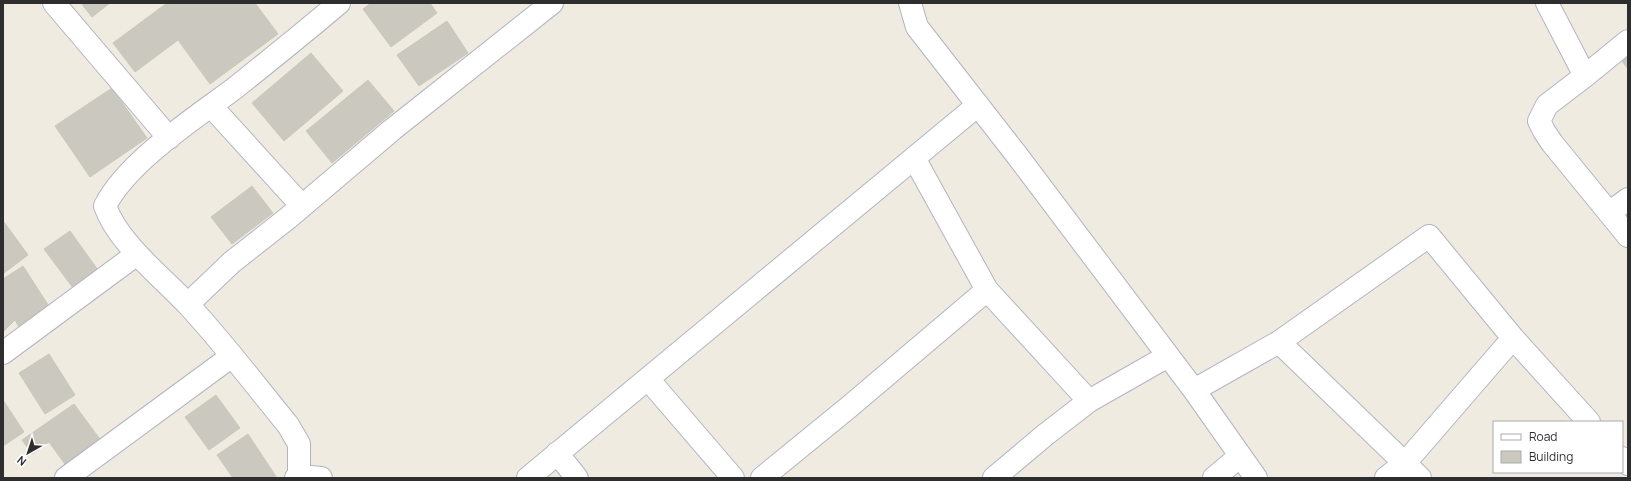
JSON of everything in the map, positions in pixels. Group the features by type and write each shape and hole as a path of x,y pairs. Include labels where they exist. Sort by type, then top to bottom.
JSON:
{"street":[{"path":"54,3 169,138"},
{"path":"321,478 297,477 299,444 288,425 188,304 137,254 109,217 105,206 121,181 169,138 339,3"},
{"path":"188,304 232,262 302,206 393,129 552,3"},
{"path":"910,3 918,27 1194,390 1256,478"},
{"path":"1546,3 1585,76"},
{"path":"1628,41 1547,105 1539,121 1544,132 1552,143 1628,236"},
{"path":"528,478 978,105"},
{"path":"211,106 302,206"},
{"path":"914,158 986,290 1089,401"},
{"path":"1609,213 1628,199"},
{"path":"1194,390 1279,342 1429,236 1513,338 1588,421"},
{"path":"3,352 137,254"},
{"path":"762,478 849,407 986,290"},
{"path":"1386,478 1405,463 1513,338"},
{"path":"1279,342 1420,478"},
{"path":"66,478 232,356"},
{"path":"994,478 1045,435 1089,401 1168,356"},
{"path":"648,379 733,478"},
{"path":"557,453 577,478"},
{"path":"1214,478 1240,456"}],"building":[{"path":"81,3 110,3 92,17"},
{"path":"167,3 255,3 278,34 210,84 178,40 135,72 113,43"},
{"path":"371,3 430,3 437,13 391,47 363,9"},
{"path":"447,21 468,53 419,86 397,55"},
{"path":"311,53 343,91 284,141 252,103"},
{"path":"1628,54 1628,69 1621,60"},
{"path":"368,80 394,111 332,163 306,131"},
{"path":"112,88 147,138 90,177 55,126"},
{"path":"252,186 273,213 232,244 211,217"},
{"path":"4,222 28,255 4,273 3,223"},
{"path":"70,231 98,270 73,288 44,249"},
{"path":"23,266 52,311 21,331 15,320 3,332 3,279"},
{"path":"49,354 75,395 45,414 19,373"},
{"path":"216,395 240,428 209,450 185,417"},
{"path":"3,400 24,432 3,446"},
{"path":"74,404 102,442 67,467 49,442 32,454 22,440"},
{"path":"248,434 277,478 233,478 217,455"}]}
